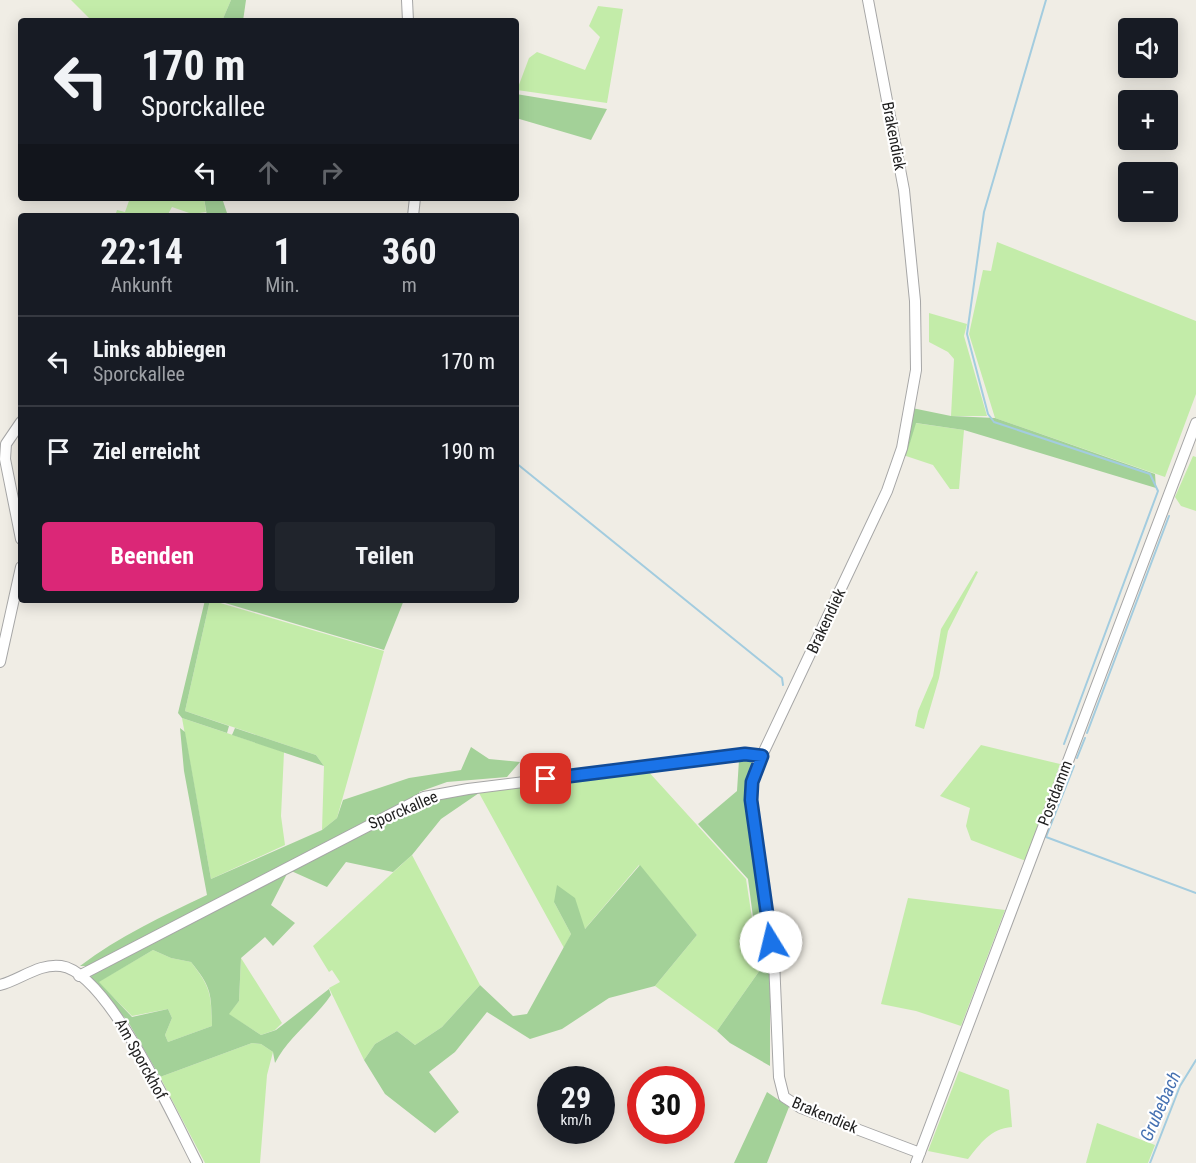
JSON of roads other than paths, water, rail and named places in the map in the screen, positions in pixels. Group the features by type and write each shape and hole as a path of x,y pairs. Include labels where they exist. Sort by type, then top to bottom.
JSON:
{"street":[{"path":"407,0 408,18"},
{"name":"Brakendiek","path":"868,0 909,226 915,302 916,370 902,448 887,491 762,756 752,782 751,800 774,960 780,1087 790,1102 801,1108 918,1158"},
{"name":"Postdamm","path":"918,1158 1196,423"},
{"path":"18,426 6,444 5,459 18,524"},
{"path":"0,662 18,581"},
{"name":"Sporckallee","path":"79,976 424,797 468,789 745,754 762,756"},
{"name":"Am Sporckhof","path":"0,985 50,965 64,966 79,976 106,1001 126,1028 197,1163"}],"waterway":[{"path":"1046,0 984,212 967,334 988,414 994,422 1150,474 1158,491 1064,744"},
{"path":"519,465 782,678 783,685"},
{"path":"1087,733 1169,516"},
{"path":"1077,758 1085,738"},
{"path":"1074,766 1046,837 1196,893"},
{"name":"Grubebach","path":"1150,1163 1180,1086 1196,1060"}]}
